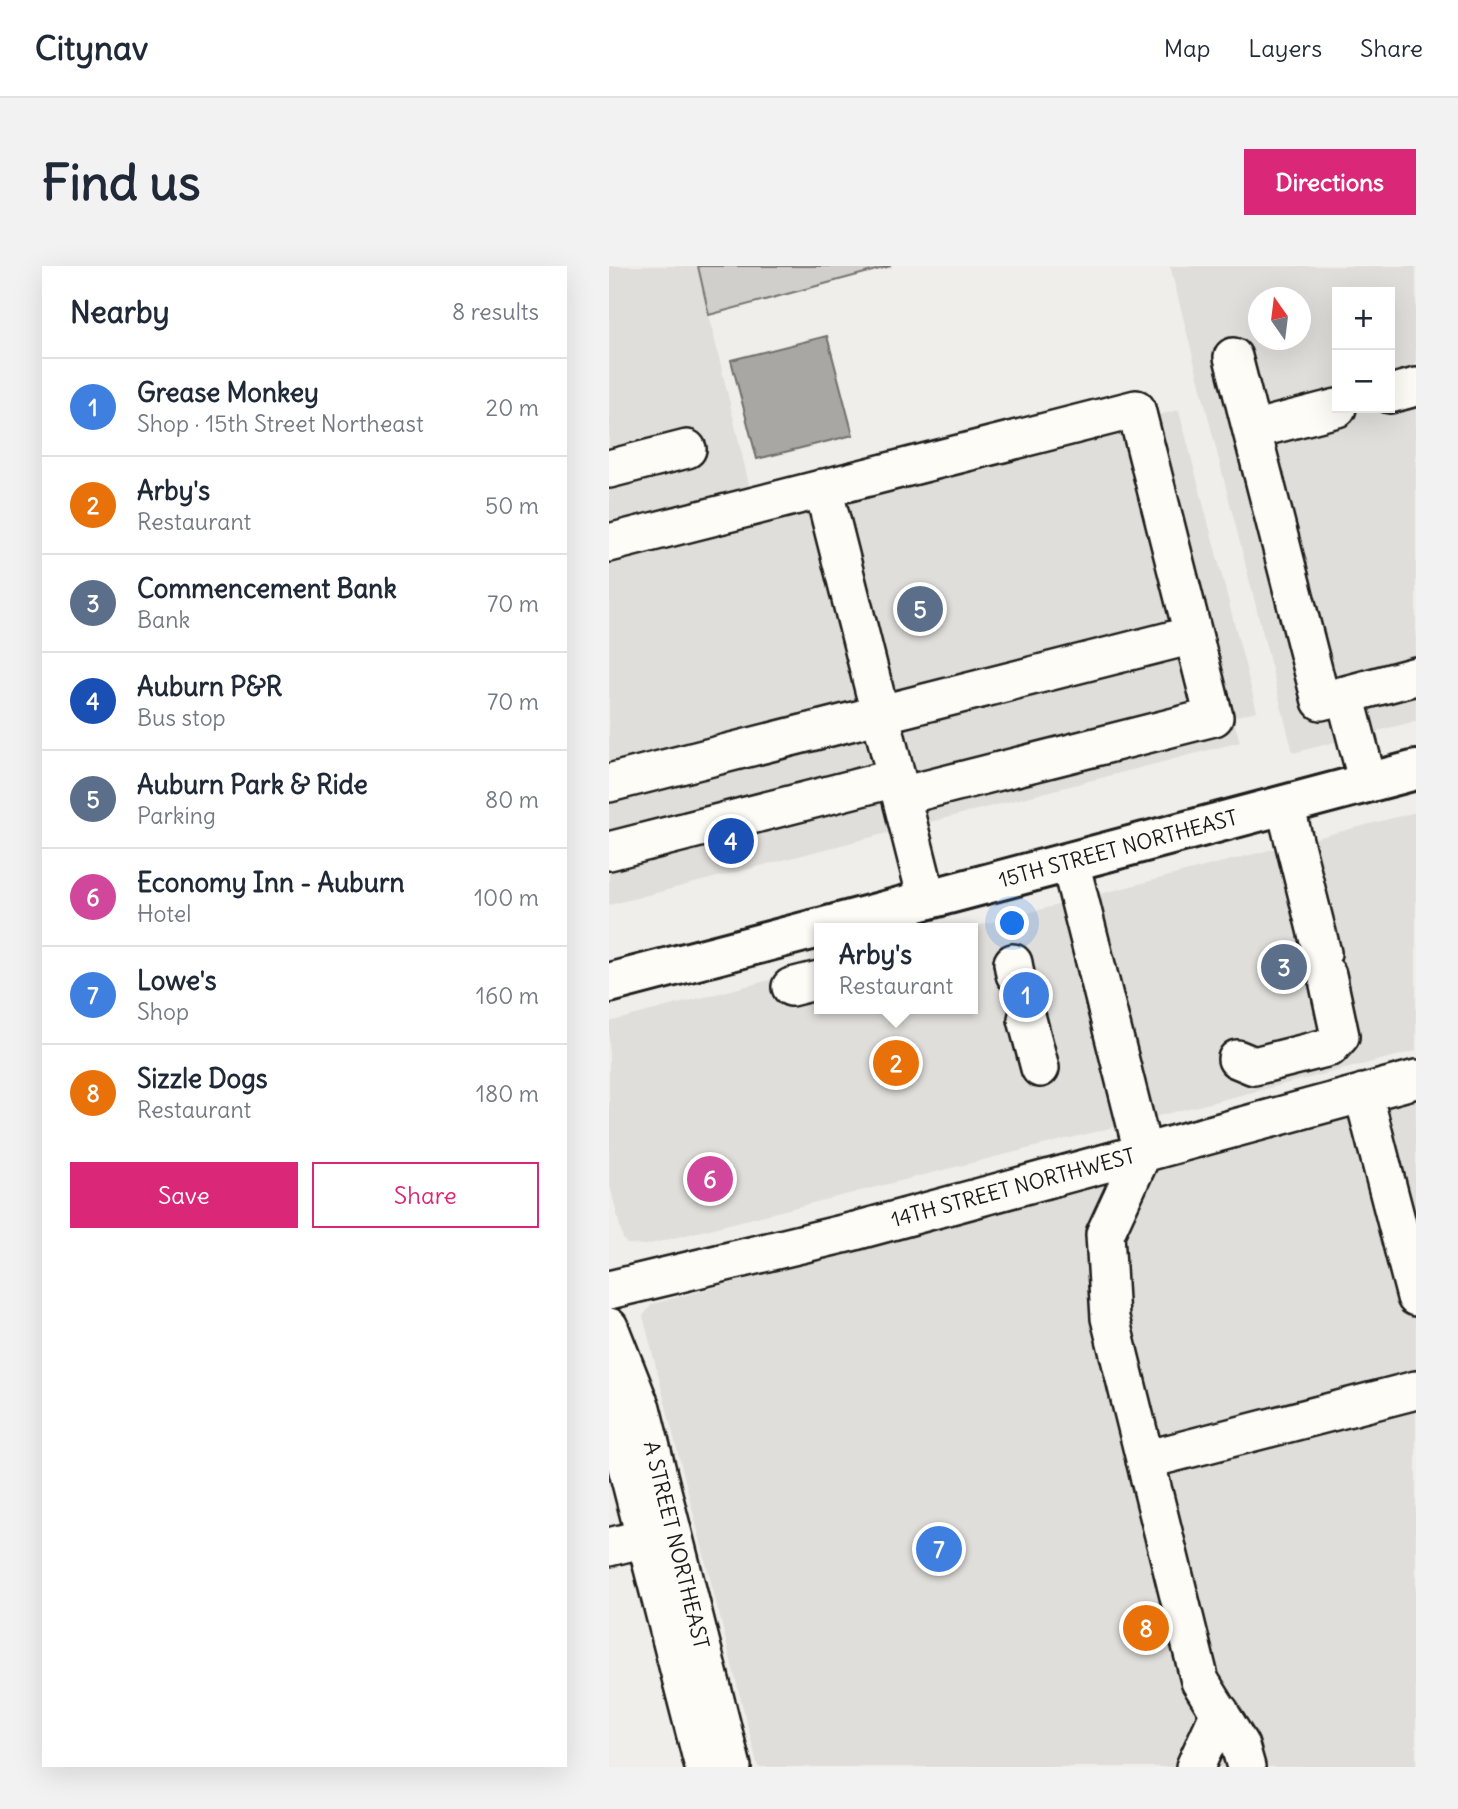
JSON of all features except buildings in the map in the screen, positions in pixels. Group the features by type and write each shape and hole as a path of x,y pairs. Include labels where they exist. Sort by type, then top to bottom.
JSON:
{"main road":[{"name":"15TH STREET NORTHEAST","path":"838,923 1416,770"},
{"name":"15TH STREET NORTHEAST","path":"609,983 814,929"}],"street":[{"path":"1233,357 1321,701 1416,676"},
{"path":"1395,393 1416,387"},
{"path":"609,543 1136,409 1214,717 609,851"},
{"path":"1252,430 1332,409"},
{"path":"609,469 687,449"},
{"path":"823,488 927,899"},
{"path":"609,783 1193,635"},
{"path":"1345,695 1367,783"},
{"path":"1237,1059 1254,1066 1330,1047 1340,1036 1285,805"},
{"path":"1070,862 1143,1152 1105,1234 1110,1318 1201,1681 1240,1746 1246,1767"},
{"path":"1027,1019 1040,1068"},
{"name":"14TH STREET NORTHWEST","path":"609,1290 855,1231 1416,1079"},
{"path":"1363,1093 1416,1297"},
{"name":"A STREET NORTHEAST","path":"609,1327 641,1408 732,1767"},
{"name":"A STREET NORTHEAST","path":"609,1383 613,1412 704,1767"},
{"path":"1145,1460 1416,1390"},
{"path":"609,1547 645,1538"},
{"path":"1195,1767 1220,1713"}],"shaded area":[{"path":"609,266 891,266 709,315 751,493 1147,389 1154,416 1179,410 1257,711 1233,717 1240,742 609,905"},
{"path":"698,266 891,266 709,315"},
{"path":"1170,266 1416,266 1416,721 1293,753"},
{"path":"827,336 853,435 757,459 731,360"},
{"path":"1416,812 1416,1051 646,1245 627,1244 623,1239 609,1182 609,1022 814,968 814,1014 978,1014 978,926"},
{"path":"1416,1101 1416,1767 758,1767 643,1316 652,1304"}],"tunnel":[{"path":"1015,974 1027,1019"}],"place":[{"name":"Auburn Park & Ride","path":"920,609"},
{"name":"Auburn P&R","path":"731,841"},
{"name":"Commencement Bank","path":"1284,967"},
{"name":"Grease Monkey","path":"1026,995"},
{"name":"Arby's","path":"896,1063"},
{"name":"Economy Inn - Auburn","path":"710,1179"},
{"name":"Lowe's","path":"939,1549"},
{"name":"Sizzle Dogs","path":"1146,1628"}]}
